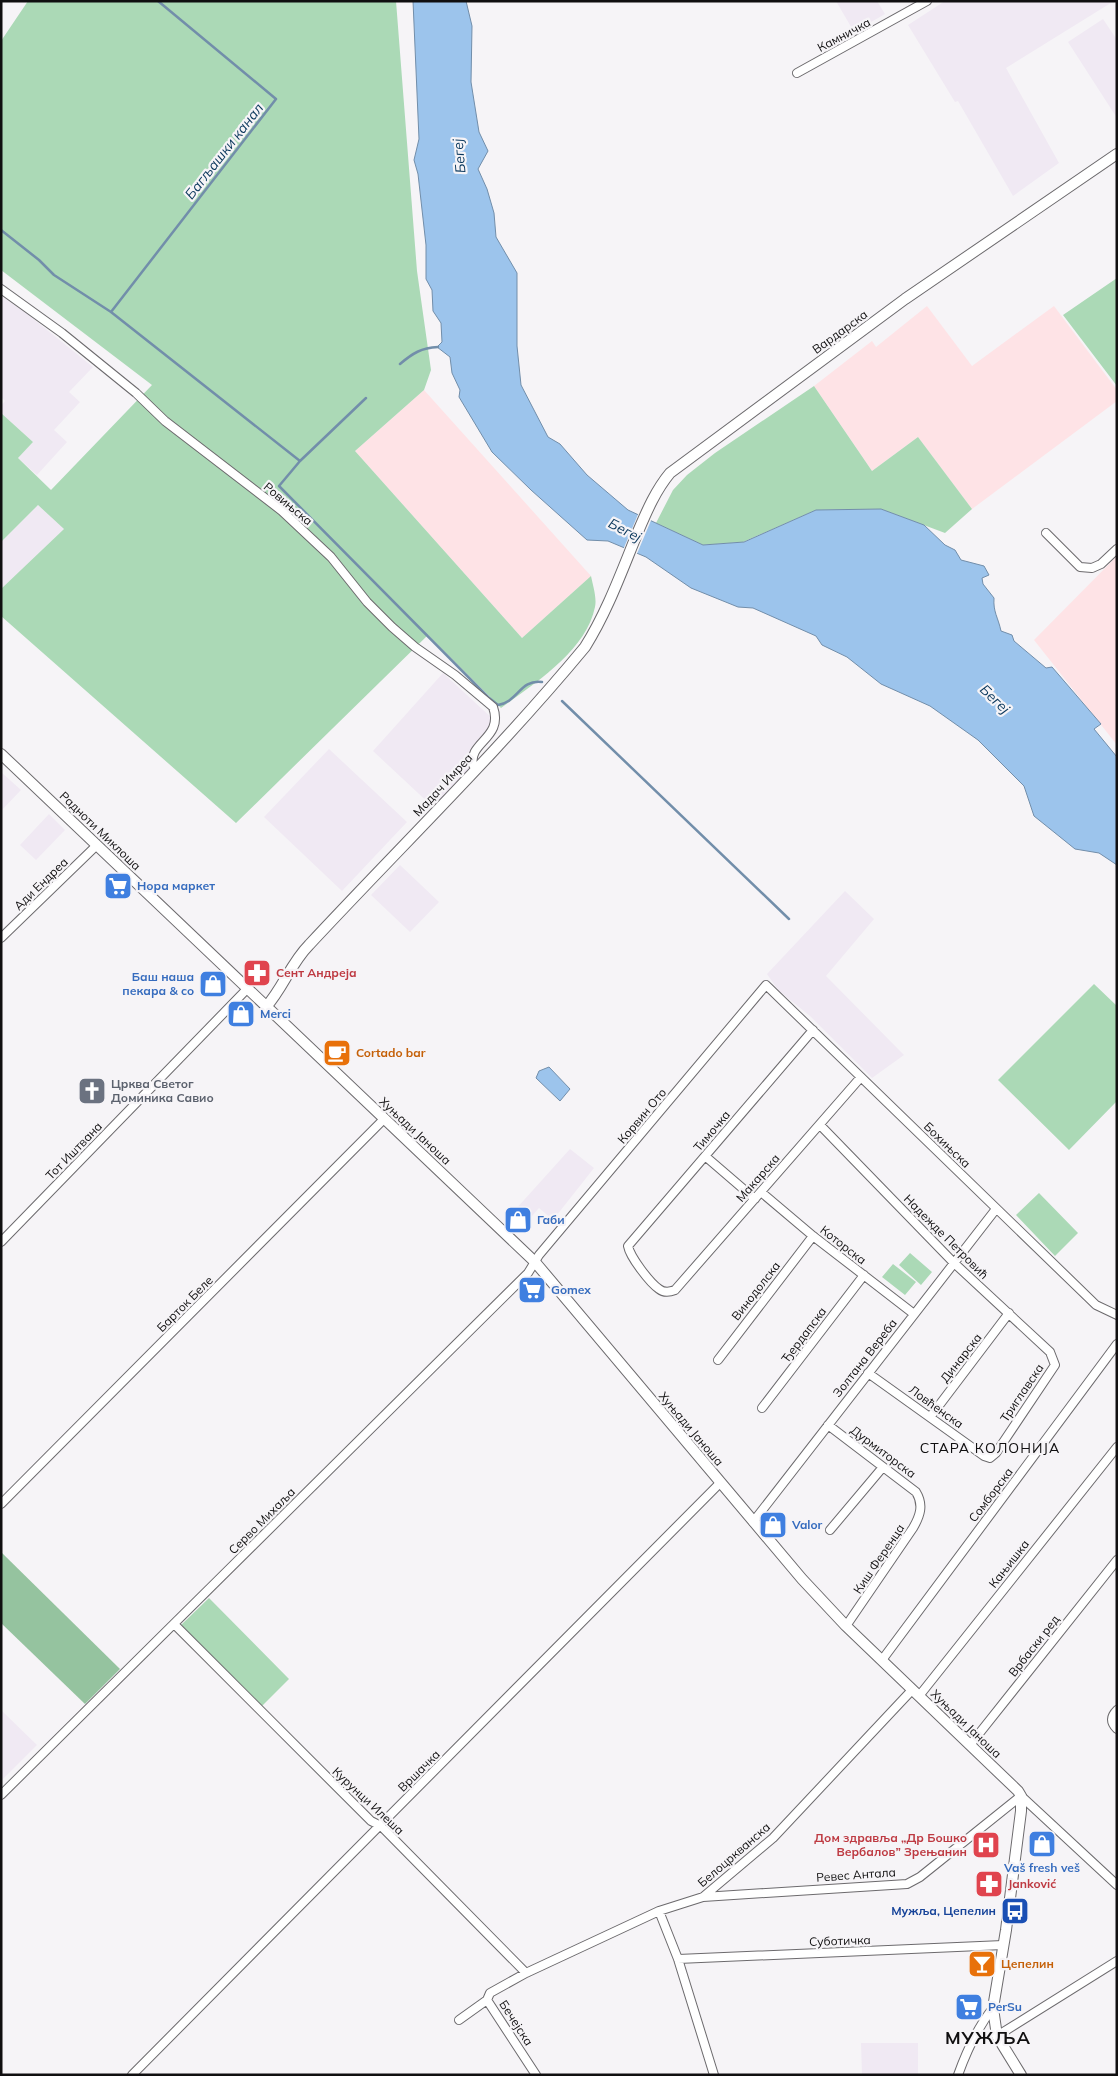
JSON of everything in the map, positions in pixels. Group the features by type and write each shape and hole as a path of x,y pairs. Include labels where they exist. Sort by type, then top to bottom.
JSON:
{"street":[{"name":"Камничка","path":"797,73 927,1"},
{"name":"Вардарска","path":"623,570 650,505 662,482 670,473 913,293 1117,154"},
{"name":"Ровињска","path":"1,289 62,333 136,393 165,421 282,511 331,557 367,602 392,627 493,707 495,723 492,731 475,753 472,760 476,768"},
{"path":"1046,533 1080,566 1092,568 1101,564 1117,549"},
{"name":"Мадач Имреа","path":"266,1007 303,951 476,768 585,647 604,612 623,570"},
{"name":"Радноти Миклоша","path":"1,754 246,989"},
{"name":"Ади Ендреа","path":"1,938 97,845"},
{"name":"Бохињска","path":"766,985 1096,1306 1117,1315"},
{"name":"Корвин Ото","path":"536,1262 539,1255 766,985"},
{"name":"Хуњади Јаноша","path":"246,989 536,1262 802,1579 846,1626 1012,1784 1021,1796 1117,1885"},
{"name":"Тот Иштвана","path":"1,1242 246,989"},
{"name":"Тимочка","path":"672,1291 659,1289 631,1256 628,1246 813,1030"},
{"name":"Макарска","path":"672,1291 861,1077"},
{"name":"Барток Беле","path":"1,1504 384,1119"},
{"name":"Надежде Петровић","path":"820,1125 953,1262 1050,1352 1055,1365"},
{"path":"705,1156 755,1199"},
{"name":"Которска","path":"761,1192 812,1236 914,1314"},
{"name":"Золтана Вереба","path":"754,1522 953,1262 996,1209"},
{"name":"Винодолска","path":"718,1360 812,1236"},
{"name":"Серво Михаља","path":"1,1795 528,1273 536,1262"},
{"name":"Ђердапска","path":"762,1408 864,1275"},
{"name":"Динарска","path":"931,1416 1010,1314"},
{"name":"Сомборска","path":"882,1660 1117,1344"},
{"name":"Триглавска","path":"990,1458 996,1453 1055,1365"},
{"name":"Ловћенска","path":"868,1373 931,1416 984,1456 990,1458"},
{"name":"Дурмиторска","path":"828,1425 916,1492 921,1500"},
{"name":"Кањишка","path":"916,1693 1117,1447"},
{"path":"830,1530 884,1467"},
{"name":"Вршачка","path":"132,2075 720,1483"},
{"name":"Киш Ференца","path":"846,1626 913,1528 921,1510 921,1500"},
{"name":"Врбаски ред","path":"970,1745 1117,1560"},
{"name":"Курунци Илеша","path":"174,1624 371,1822 381,1826 526,1973"},
{"name":"Белоцркванска","path":"526,1973 659,1911 703,1897 773,1838 916,1693"},
{"path":"1117,1710 1112,1719 1117,1729"},
{"path":"1021,1796 1021,1810 993,2008 997,2036 1021,2075"},
{"name":"Ревес Антала","path":"703,1897 907,1884 920,1877 1021,1796"},
{"path":"659,1911 678,1959 714,2075"},
{"name":"Суботичка","path":"678,1959 1003,1946"},
{"path":"997,2036 1117,1961"},
{"name":"Бечејска","path":"526,1973 490,1993 487,2000 536,2075"},
{"path":"459,2020 487,2000"},
{"path":"958,2075 967,2049 982,2022 993,2008"}],"shaded area":[{"path":"836,1 877,1 885,14 854,32"},
{"path":"945,1 1114,1 1006,68 1059,163 1013,196 958,101 955,102 908,25"},
{"path":"1103,19 1117,40 1117,118 1068,42"},
{"path":"1,296 26,313 93,367 69,392 80,402 54,430 67,442 37,475 18,458 33,442 1,413 1,406 5,401 1,397"},
{"path":"927,306 972,366 1054,306 1117,390 1117,401 972,509 918,437 872,471 814,386 872,341 876,347"},
{"path":"424,390 591,576 522,638 355,451"},
{"path":"38,505 64,529 1,589 1,542"},
{"path":"1117,556 1117,745 1034,640"},
{"path":"443,673 494,720 471,755 468,763 469,773 434,808 373,751"},
{"path":"329,749 407,822 342,891 264,817"},
{"path":"1,772 21,790 1,811"},
{"path":"49,814 65,830 36,860 20,845"},
{"path":"400,865 439,902 410,932 371,895"},
{"path":"845,891 874,919 826,976 904,1055 872,1078 810,1016 778,990 767,974"},
{"path":"570,1149 594,1168 553,1220 539,1208 518,1232 505,1221"},
{"path":"1,1710 37,1745 1,1781"},
{"path":"861,2043 918,2043 918,2075 862,2075"}],"green space":[{"path":"28,1 396,1 417,271 431,370 424,390 355,451 522,638 591,576 595,596 595,607 590,623 570,652 543,677 501,708 428,635 236,823 1,616 1,589 64,529 38,505 1,542 1,413 33,442 18,458 51,490 152,385 1,270 1,41"},
{"path":"1117,278 1117,386 1063,315"},
{"path":"814,386 872,471 918,437 972,509 945,533 881,509 816,510 743,542 703,545 656,523 673,490 687,475 715,453"},
{"path":"1094,984 1117,1006 1117,1101 1069,1150 998,1080"},
{"path":"1039,1193 1078,1233 1055,1256 1016,1215"},
{"path":"910,1253 932,1272 921,1285 899,1265"},
{"path":"893,1264 916,1282 905,1295 882,1277"},
{"path":"1,1552 120,1669 85,1704 1,1623"},
{"path":"209,1598 289,1679 260,1708 180,1626"}],"water":[{"name":"Бегеј","path":"413,1 466,1 472,26 471,82 479,132 488,151 478,169 487,189 494,213 496,237 517,273 517,346 521,385 548,437 560,444 587,475 628,510 703,545 744,542 816,510 881,509 924,525 945,545 955,550 961,560 984,566 989,575 982,578 983,584 994,598 995,611 1001,631 1012,635 1014,641 1046,668 1052,667 1101,724 1094,729 1117,757 1117,865 1099,853 1075,849 1034,816 1024,786 978,740 930,706 881,684 847,657 822,645 816,636 753,608 738,607 691,588 646,557 608,541 587,540 492,452 459,397 460,390 452,373 450,357 437,347 442,342 441,323 433,311 432,290 426,279 426,245 418,174 414,160 419,139"},
{"path":"549,1067 570,1089 560,1101 536,1078 539,1071"}],"pier":[{"path":"639,512 652,518 636,556 623,550"}],"waterway":[{"name":"Багљашки канал","path":"111,312 276,99 158,1"},
{"name":"Багљашки канал","path":"1,230 39,260 54,275 111,312 300,461 366,398"},
{"path":"400,364 418,352 438,347"},
{"path":"300,461 279,486 488,697 498,705 510,700 529,684 542,682"},
{"path":"562,701 789,919"}],"place":[{"name":"Нора маркет","path":"118,886"},
{"name":"Сент Андреја","path":"257,973"},
{"name":"Баш наша пекара & co","path":"213,984"},
{"name":"Merci","path":"241,1014"},
{"name":"Cortado bar","path":"337,1053"},
{"name":"Црква Светог Доминика Савио","path":"92,1091"},
{"name":"Габи","path":"518,1220"},
{"name":"Gomex","path":"532,1290"},
{"name":"Valor","path":"773,1525"},
{"name":"Vaš fresh veš","path":"1042,1844"},
{"name":"Дом здравља „Др Бошко Вербалов” Зрењанин","path":"986,1845"},
{"name":"Janković","path":"989,1884"},
{"name":"Мужља, Цепелин","path":"1015,1911"},
{"name":"Цепелин","path":"982,1964"},
{"name":"PerSu","path":"969,2007"}],"district":[{"name":"СТАРА КОЛОНИЈА","path":"990,1448"},
{"name":"МУЖЉА","path":"988,2038"}]}
